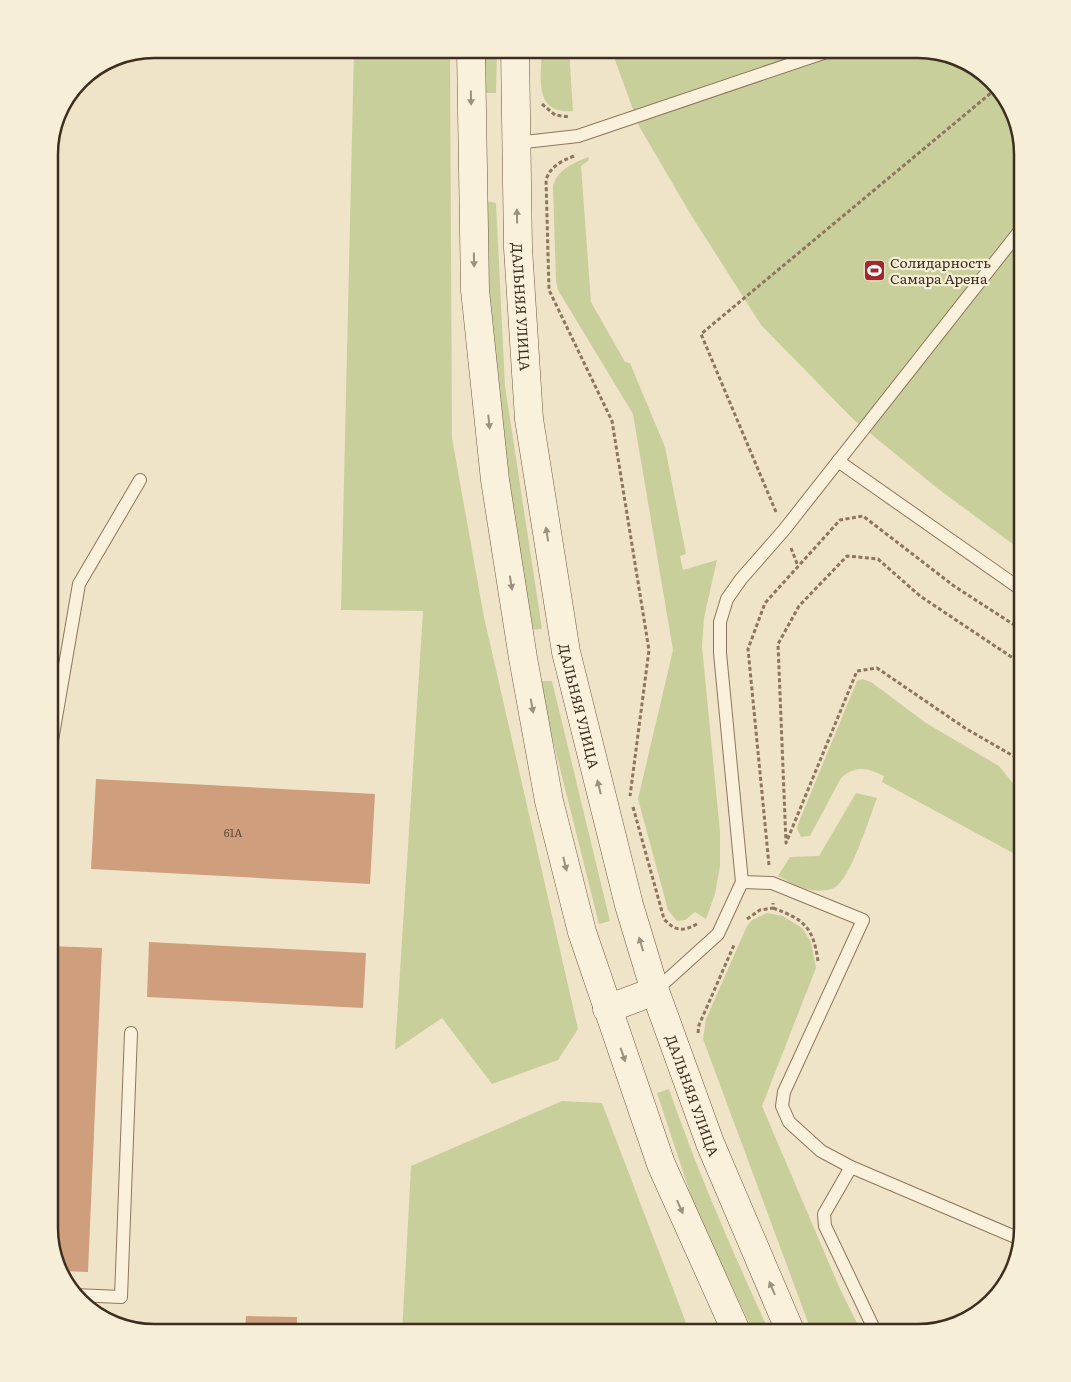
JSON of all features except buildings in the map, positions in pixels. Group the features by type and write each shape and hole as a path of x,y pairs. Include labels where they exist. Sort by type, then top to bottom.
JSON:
{"main road":[{"path":"471,58 475,290 496,480 523,658 549,801 582,932 661,1164 734,1324"},
{"name":"ДАЛЬНЯЯ УЛИЦА","path":"515,58 518,248 529,419 566,652 629,905 655,991 710,1143 787,1324"},
{"path":"472,142 516,143"},
{"path":"523,658 566,652"},
{"path":"607,1009 655,991"}],"lane":[{"path":"516,143 578,136 808,58"},
{"path":"655,991 718,934 742,882 720,652 720,622 727,599 741,579 784,530 1014,238"},
{"path":"838,461 1014,584"},
{"path":"58,704 78,584 140,480"},
{"path":"742,882 772,883 863,920 784,1092 782,1106 789,1122 821,1151 851,1167 1013,1236"},
{"path":"84,1295 121,1296 131,1033"},
{"path":"851,1167 824,1214 825,1226 872,1324"}],"path":[{"path":"798,566 702,334 992,93"},
{"path":"539,98 547,110 555,114 574,116 578,136 581,154 555,165 548,172 546,180 548,290 612,421 649,650 630,795 664,919 672,927 681,930 697,924"},
{"path":"768,856 748,649 765,603 840,520 863,516 954,586 1014,625"},
{"path":"1014,659 920,596 878,559 847,556 799,606 778,644 786,842 857,671 877,668 965,728 1014,757"},
{"path":"773,908 799,919 809,929 814,937 818,961"},
{"path":"698,1036 699,1025 735,943"}],"green space":[{"path":"354,58 450,58 452,438 484,617 578,1029 558,1060 492,1084 442,1018 395,1050 423,611 341,610"},
{"path":"480,58 497,58 496,93 479,93"},
{"path":"542,58 570,58 573,111 560,111 551,107 545,100 542,92"},
{"name":"Солидарность Самара Арена","path":"614,58 937,59 966,70 994,95 1004,111 1008,122 1014,153 1014,545 937,488 854,420 761,325 691,215 639,126"},
{"path":"588,157 589,160 581,166 591,302 625,362 630,363 665,447 686,554 680,556 683,570 717,560 704,618 702,646 720,832 720,866 715,894 706,919 695,912 685,920 677,921 668,910 638,799 673,650 633,414 558,290 556,281 553,186 562,171"},
{"path":"482,200 496,203 505,386 542,629 528,630 492,368"},
{"path":"862,679 871,682 926,723 999,766 1014,784 1014,854 882,782 884,776 862,769 852,771 841,778 810,836 801,837 797,829 798,824 857,681"},
{"path":"538,681 552,681 610,921 599,924"},
{"path":"856,793 877,798 853,861 840,883 834,888 819,891 798,886 778,876 790,857 819,856"},
{"path":"767,913 783,916 802,928 811,942 816,968 762,1106 840,1289 858,1324 809,1324 703,1039 706,1019 747,926 752,920"},
{"path":"669,1089 716,1212 766,1324 750,1324 695,1208 657,1093"},
{"path":"562,1101 602,1103 687,1324 402,1324 411,1166"}],"place":[{"name":"Солидарность Самара Арена","path":"874,270"}]}
